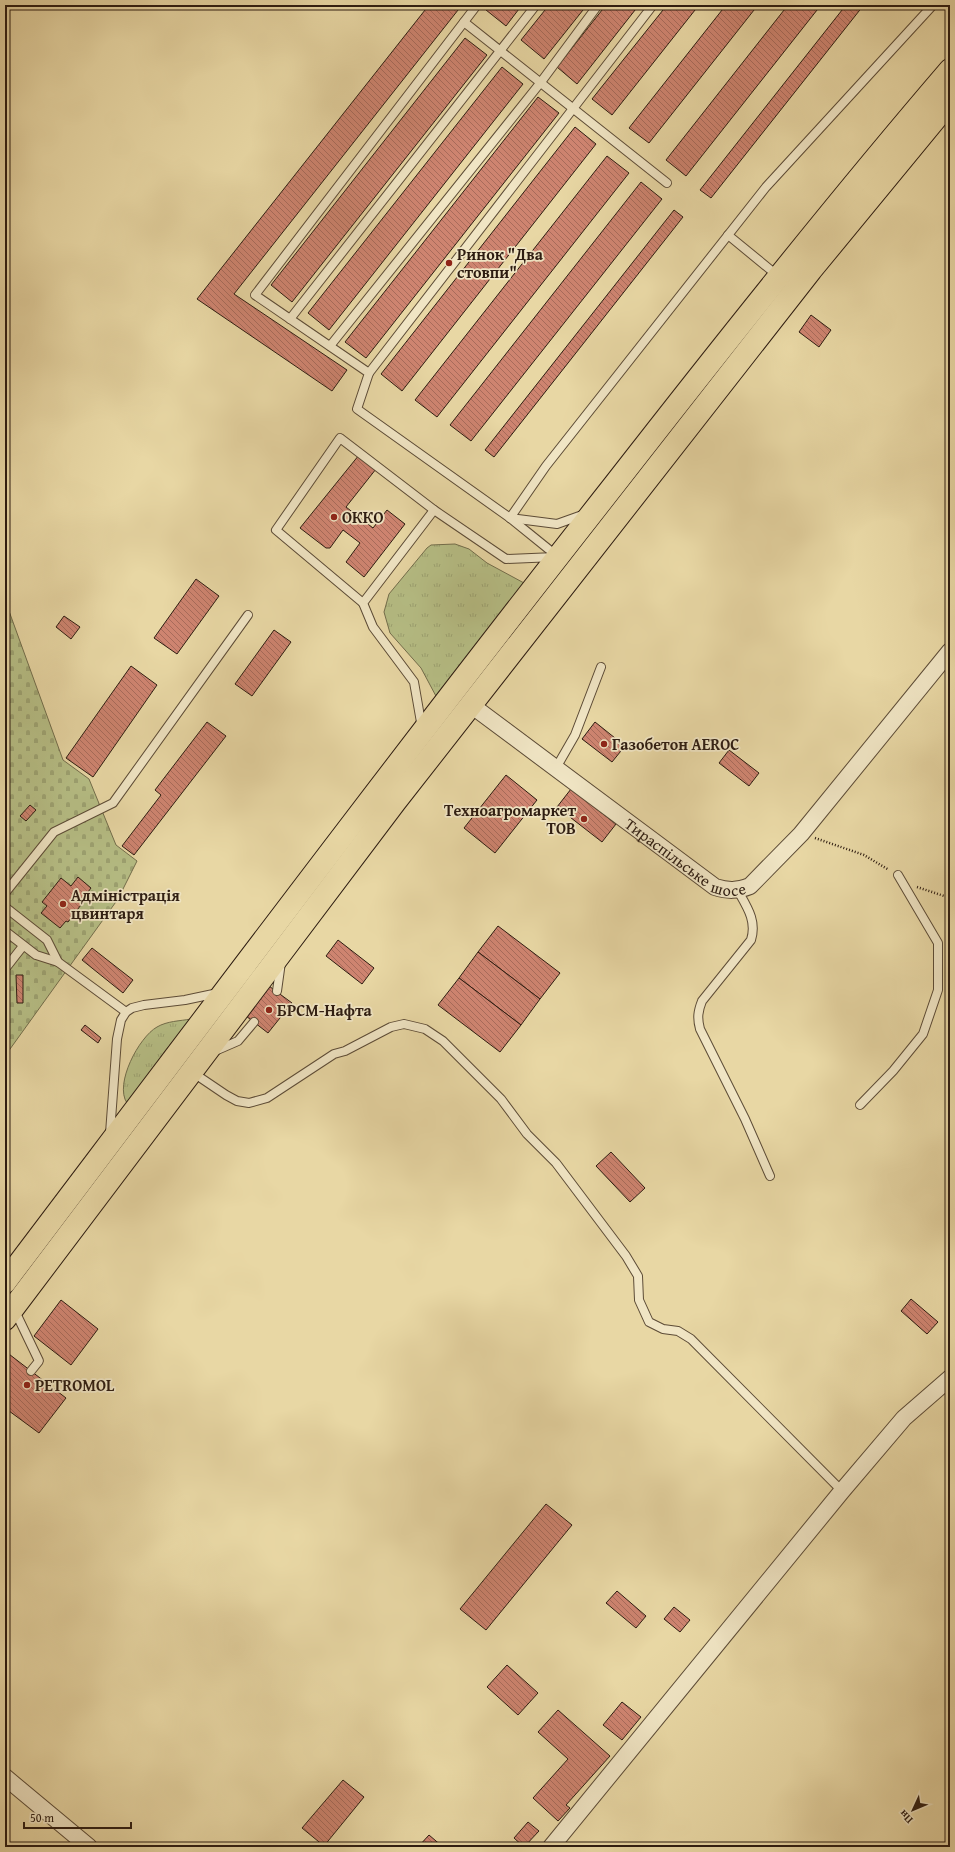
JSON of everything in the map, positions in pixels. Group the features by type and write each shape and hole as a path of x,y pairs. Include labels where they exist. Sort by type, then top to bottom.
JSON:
{"highway":[{"path":"5,1282 422,732 558,556 778,276 950,70"},
{"path":"9,1313 371,832 810,270 950,101"}],"street":[{"name":"Тираспільське шосе","path":"471,705 715,887 726,891 738,891 750,886 801,834 950,651"},
{"path":"551,1847 842,1491 904,1418 950,1378"},
{"path":"5,1777 89,1847"}],"lane":[{"path":"369,373 255,295 477,5"},
{"path":"290,319 536,5"},
{"path":"330,346 541,82 598,5"},
{"path":"558,556 510,518 358,409 369,373 653,5"},
{"path":"510,518 546,466 766,187 933,5"},
{"path":"464,22 666,183"},
{"path":"728,235 778,276"},
{"path":"422,732 414,682 373,627 364,603 276,530 340,438 434,510 506,559 558,556"},
{"path":"364,603 434,510"},
{"path":"510,518 557,524 594,510"},
{"path":"5,893 54,832 113,803 248,615"},
{"path":"556,768 575,735 601,667"},
{"path":"860,1105 893,1071 923,1034 938,990 938,943 898,875"},
{"path":"738,891 753,922 754,931 751,940 702,1001 698,1010 698,1019 700,1028 745,1119 770,1176"},
{"path":"5,907 47,940 58,962"},
{"path":"5,931 36,955 58,962 126,1012"},
{"path":"5,969 23,946"},
{"path":"277,991 282,950"},
{"path":"109,1145 117,1038 121,1020 126,1012 132,1008 144,1005 185,1000 225,991"},
{"path":"254,1022 238,1041 196,1064 226,1095 237,1101 249,1103 266,1098 334,1054 344,1051 391,1027 404,1024 415,1026 434,1034 501,1099 527,1134 556,1163 626,1256 638,1276 639,1300 649,1322 664,1329 678,1332 691,1339 842,1491"},
{"path":"9,1313 40,1361 31,1372"}],"path":[{"path":"801,834 864,855 917,887 950,898"}],"green space":[{"path":"455,544 469,549 487,563 524,583 437,698 421,668 390,633 384,612 389,594 427,548 431,545"},
{"path":"5,600 63,760 89,779 116,845 137,861 118,899 5,1056"},
{"path":"191,1019 165,1051 131,1102 127,1103 124,1095 126,1073 136,1050 143,1040 150,1032 161,1025 169,1022"}],"building":[{"path":"429,5 462,5 234,294 347,370 332,391 197,299"},
{"path":"490,5 522,5 506,26 486,10"},
{"path":"549,5 587,5 544,59 521,40"},
{"path":"606,5 639,5 577,84 557,67"},
{"path":"667,5 699,5 612,115 592,99"},
{"path":"726,5 758,5 649,143 629,128"},
{"path":"788,5 821,5 686,176 666,160"},
{"path":"846,5 863,6 711,198 700,190"},
{"path":"465,38 487,55 292,302 271,285"},
{"path":"502,67 523,84 329,330 308,313"},
{"path":"538,97 559,113 366,358 345,342"},
{"path":"575,127 596,144 402,391 381,374"},
{"path":"607,156 629,173 437,417 415,400"},
{"path":"641,182 662,199 471,441 450,425"},
{"path":"674,210 683,217 494,457 485,450"},
{"path":"811,315 831,330 819,347 799,332"},
{"name":"ОККО","path":"359,455 376,469 346,507 373,528 387,510 405,524 364,577 346,562 360,543 343,530 330,548 326,548 300,528"},
{"path":"196,579 219,596 177,654 154,638"},
{"path":"64,616 80,627 71,639 56,627"},
{"path":"274,630 291,642 252,696 235,684"},
{"path":"131,666 157,685 93,777 66,758"},
{"path":"207,722 226,736 134,855 122,846 161,795 155,790"},
{"path":"595,722 625,746 612,762 582,739"},
{"path":"729,750 759,773 749,786 719,763"},
{"path":"506,775 537,800 495,853 464,828"},
{"path":"571,789 616,824 602,842 557,807"},
{"path":"30,805 36,810 26,821 20,816"},
{"name":"Адміністрація цвинтаря","path":"78,877 91,888 85,896 87,897 68,922 66,921 60,928 41,913 47,906 42,902 61,878 71,886"},
{"path":"498,926 560,973 540,999 478,952"},
{"path":"338,940 374,968 362,984 326,956"},
{"path":"92,948 133,980 123,993 82,960"},
{"path":"478,952 540,999 521,1025 459,978"},
{"path":"16,975 23,975 23,1003 17,1003"},
{"path":"459,978 521,1025 500,1052 438,1005"},
{"name":"БРСМ-Нафта","path":"269,986 292,1003 268,1033 246,1016"},
{"path":"85,1025 101,1038 98,1043 81,1030"},
{"path":"611,1152 645,1188 630,1202 596,1166"},
{"path":"911,1299 938,1322 927,1334 901,1311"},
{"path":"61,1300 98,1329 71,1365 34,1336"},
{"name":"PETROMOL","path":"5,1351 66,1398 39,1433 5,1408"},
{"path":"546,1504 572,1525 486,1630 460,1609"},
{"path":"617,1591 646,1616 636,1628 606,1603"},
{"path":"674,1607 690,1620 680,1632 664,1619"},
{"path":"507,1665 538,1693 518,1715 487,1687"},
{"path":"622,1702 641,1717 622,1740 603,1725"},
{"path":"558,1710 610,1756 566,1805 570,1808 558,1821 533,1798 568,1759 538,1732"},
{"path":"343,1780 364,1797 324,1846 302,1828"},
{"path":"528,1822 539,1831 524,1847 514,1838"},
{"path":"429,1835 443,1847 418,1847"}],"place":[{"name":"Ринок \"Два стовпи\"","path":"449,263"},
{"name":"ОККО","path":"334,517"},
{"name":"Газобетон AEROC","path":"604,744"},
{"name":"Техноагромаркет ТОВ","path":"584,819"},
{"name":"Адміністрація цвинтаря","path":"63,904"},
{"name":"БРСМ-Нафта","path":"269,1010"},
{"name":"PETROMOL","path":"27,1385"}]}
